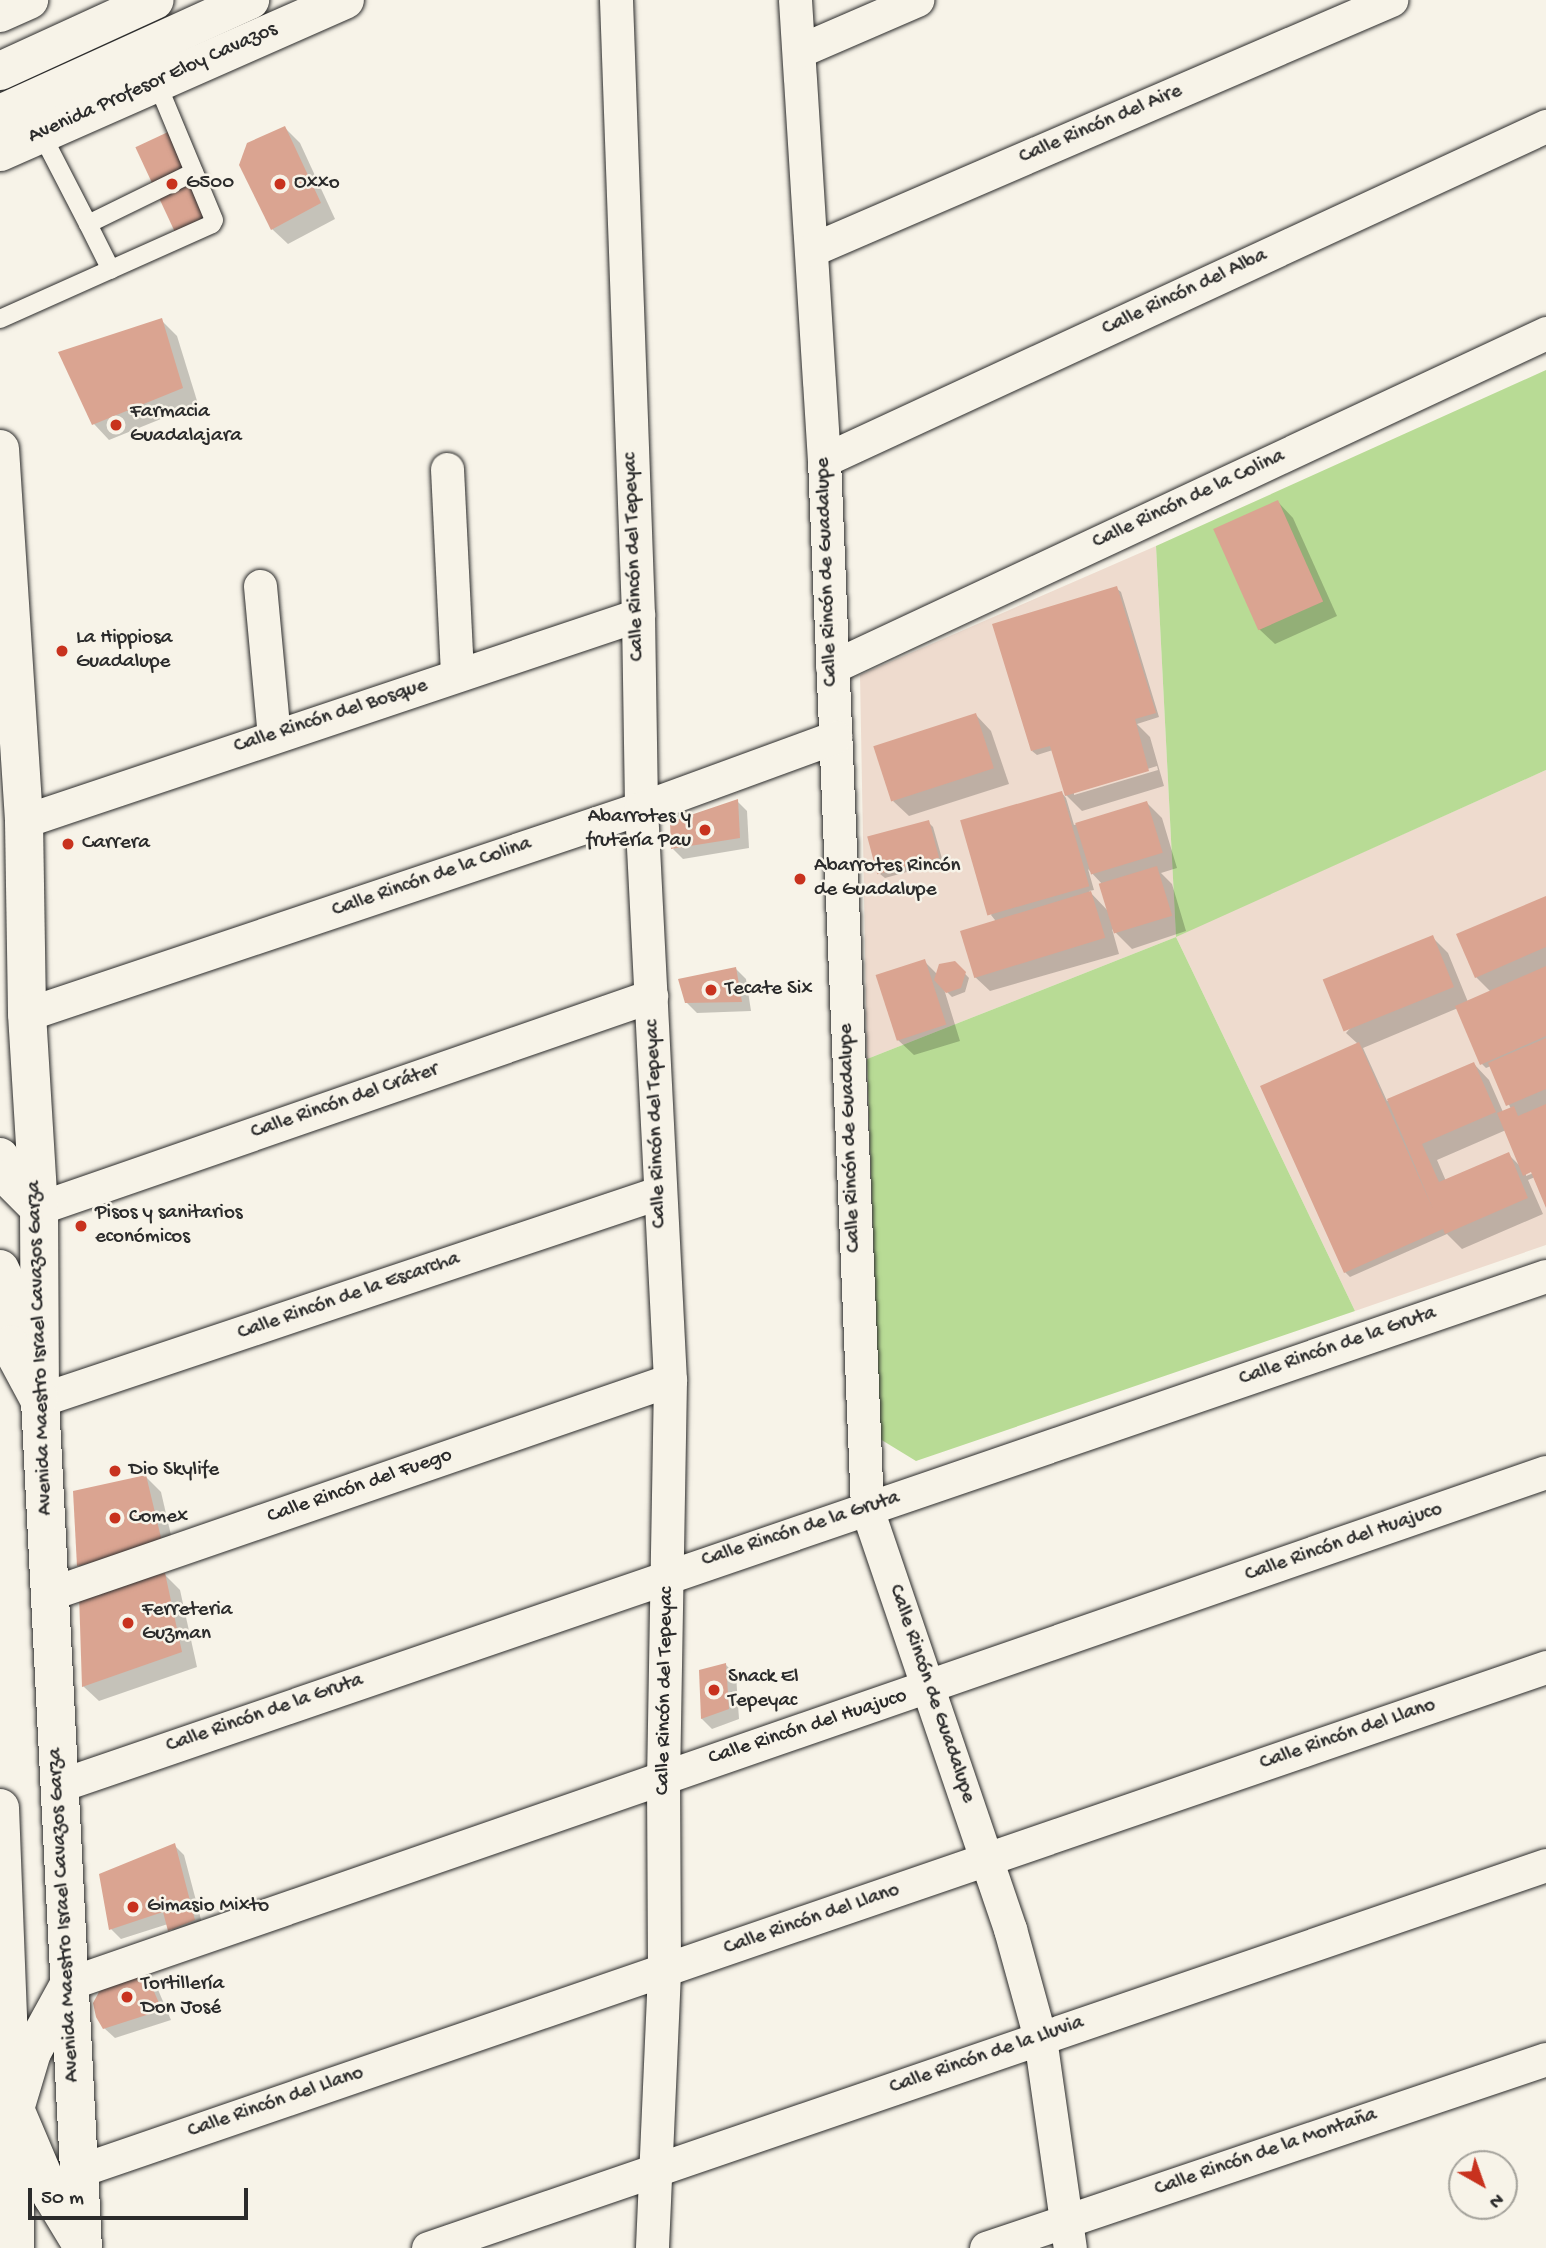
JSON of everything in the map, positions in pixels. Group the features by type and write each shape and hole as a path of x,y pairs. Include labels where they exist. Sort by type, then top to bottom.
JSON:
{"main road":[{"path":"0,13 29,0"},
{"path":"0,71 155,0"},
{"name":"Avenida Profesor Eloy Cavazos","path":"0,114 250,0"},
{"path":"241,45 251,27 259,0"},
{"name":"Avenida Profesor Eloy Cavazos","path":"0,152 345,0"},
{"name":"Avenida Maestro Israel Cavazos Garza","path":"0,449 24,821 27,1014 39,1208 40,1400 83,2247"},
{"path":"0,1157 9,1178 39,1208"},
{"path":"0,1269 6,1282 10,1345 40,1400"},
{"path":"0,1808 8,2020 5,2108 15,2248"},
{"path":"5,2108 70,1983"},
{"path":"5,2108 83,2247"}],"street":[{"name":"Calle Rincón del Tepeyac","path":"616,0 638,615 641,808 652,996 658,1193 670,1380 663,1777 664,1972 652,2248"},
{"name":"Calle Rincón de Guadalupe","path":"795,0 824,460 867,1509 988,1860 1040,2038 1069,2234"},
{"path":"799,51 917,0"},
{"name":"Calle Rincón del Aire","path":"811,250 1391,0"},
{"name":"Calle Rincón del Alba","path":"824,460 1546,126"},
{"name":"Calle Rincón de la Colina","path":"832,667 1546,333"},
{"path":"447,469 457,675"},
{"path":"260,586 274,736"},
{"name":"Calle Rincón del Bosque","path":"24,821 638,615"},
{"name":"Calle Rincón de la Colina","path":"27,1014 641,808 835,737"},
{"name":"Calle Rincón del Cráter","path":"39,1208 652,996"},
{"name":"Calle Rincón de la Escarcha","path":"40,1400 658,1193"},
{"name":"Calle Rincón de la Gruta","path":"58,1786 668,1574 867,1509 1546,1276"},
{"name":"Calle Rincón del Fuego","path":"49,1594 670,1380"},
{"name":"Calle Rincón del Huajuco","path":"70,1983 1546,1472"},
{"name":"Calle Rincón del Llano","path":"78,2171 1546,1667"},
{"name":"Calle Rincón de la Lluvia","path":"428,2248 1546,1865"},
{"name":"Calle Rincón de la Montaña","path":"986,2248 1069,2234 1546,2059"}],"lane":[{"path":"0,319 212,224 214,220 157,83"},
{"path":"41,133 111,270"},
{"path":"88,224 194,172"}],"shaded area":[{"path":"1156,546 1176,936 1546,770 1546,1245 1355,1311 1176,937 867,1059 860,675"}],"green space":[{"path":"1546,370 1546,770 1176,937 1156,546"},
{"path":"1176,937 1355,1311 916,1461 880,1439 867,1059"}],"building":[{"name":"Oxxo","path":"285,126 321,203 271,230 239,165 247,143"},
{"name":"G500","path":"168,132 209,221 177,236 135,147"},
{"path":"162,318 183,388 92,425 58,352"},
{"path":"1278,500 1323,601 1258,630 1213,529"},
{"path":"1117,586 1156,713 1135,719 1149,771 1065,796 1050,746 1031,751 992,624"},
{"path":"976,713 994,768 891,802 873,746"},
{"path":"1062,791 1089,886 987,915 960,820"},
{"name":"Abarrotes y frutería Pau","path":"738,799 740,838 671,849 670,822"},
{"path":"1147,801 1163,853 1091,875 1075,823"},
{"path":"929,820 939,858 877,874 867,837"},
{"path":"1157,866 1172,916 1114,934 1099,884"},
{"path":"1091,891 1105,938 974,978 960,931"},
{"path":"1546,896 1546,947 1475,978 1456,934"},
{"path":"1433,935 1454,987 1344,1032 1323,980"},
{"path":"925,959 946,1025 897,1041 876,975"},
{"path":"955,961 966,972 961,988 946,993 934,980 939,964"},
{"path":"1546,966 1546,1036 1480,1065 1455,1006"},
{"name":"Tecate Six","path":"736,967 742,1002 685,1003 678,979"},
{"path":"1546,1038 1546,1089 1506,1106 1488,1063"},
{"path":"1359,1042 1433,1209 1387,1099 1474,1062 1496,1112 1422,1144 1439,1182 1509,1152 1528,1198 1445,1234 1443,1229 1344,1273 1260,1086"},
{"path":"1546,1104 1546,1208 1531,1172 1523,1176 1497,1113 1514,1106 1518,1116"},
{"name":"Comex","path":"146,1475 163,1546 77,1566 73,1491"},
{"name":"Ferreteria Guzman","path":"165,1573 182,1652 82,1687 79,1594"},
{"name":"Snack El Tepeyac","path":"726,1663 729,1709 701,1719 699,1670"},
{"path":"175,1843 195,1920 168,1931 163,1912 109,1930 99,1874"},
{"name":"Tortillería Don José","path":"146,1973 162,2010 103,2029 96,2017 93,2003 99,1992 109,1985"}],"place":[{"name":"G500","path":"172,184"},
{"name":"Oxxo","path":"280,184"},
{"name":"Farmacia Guadalajara","path":"116,425"},
{"name":"La Hippiosa Guadalupe","path":"62,651"},
{"name":"Abarrotes y frutería Pau","path":"705,830"},
{"name":"Carrera","path":"68,844"},
{"name":"Abarrotes Rincón de Guadalupe","path":"800,879"},
{"name":"Tecate Six","path":"711,990"},
{"name":"Pisos y sanitarios económicos","path":"81,1226"},
{"name":"Dio Skylife","path":"115,1471"},
{"name":"Comex","path":"115,1518"},
{"name":"Ferreteria Guzman","path":"128,1623"},
{"name":"Snack El Tepeyac","path":"714,1690"},
{"name":"Gimasio Mixto","path":"133,1907"},
{"name":"Tortillería Don José","path":"127,1997"}]}
